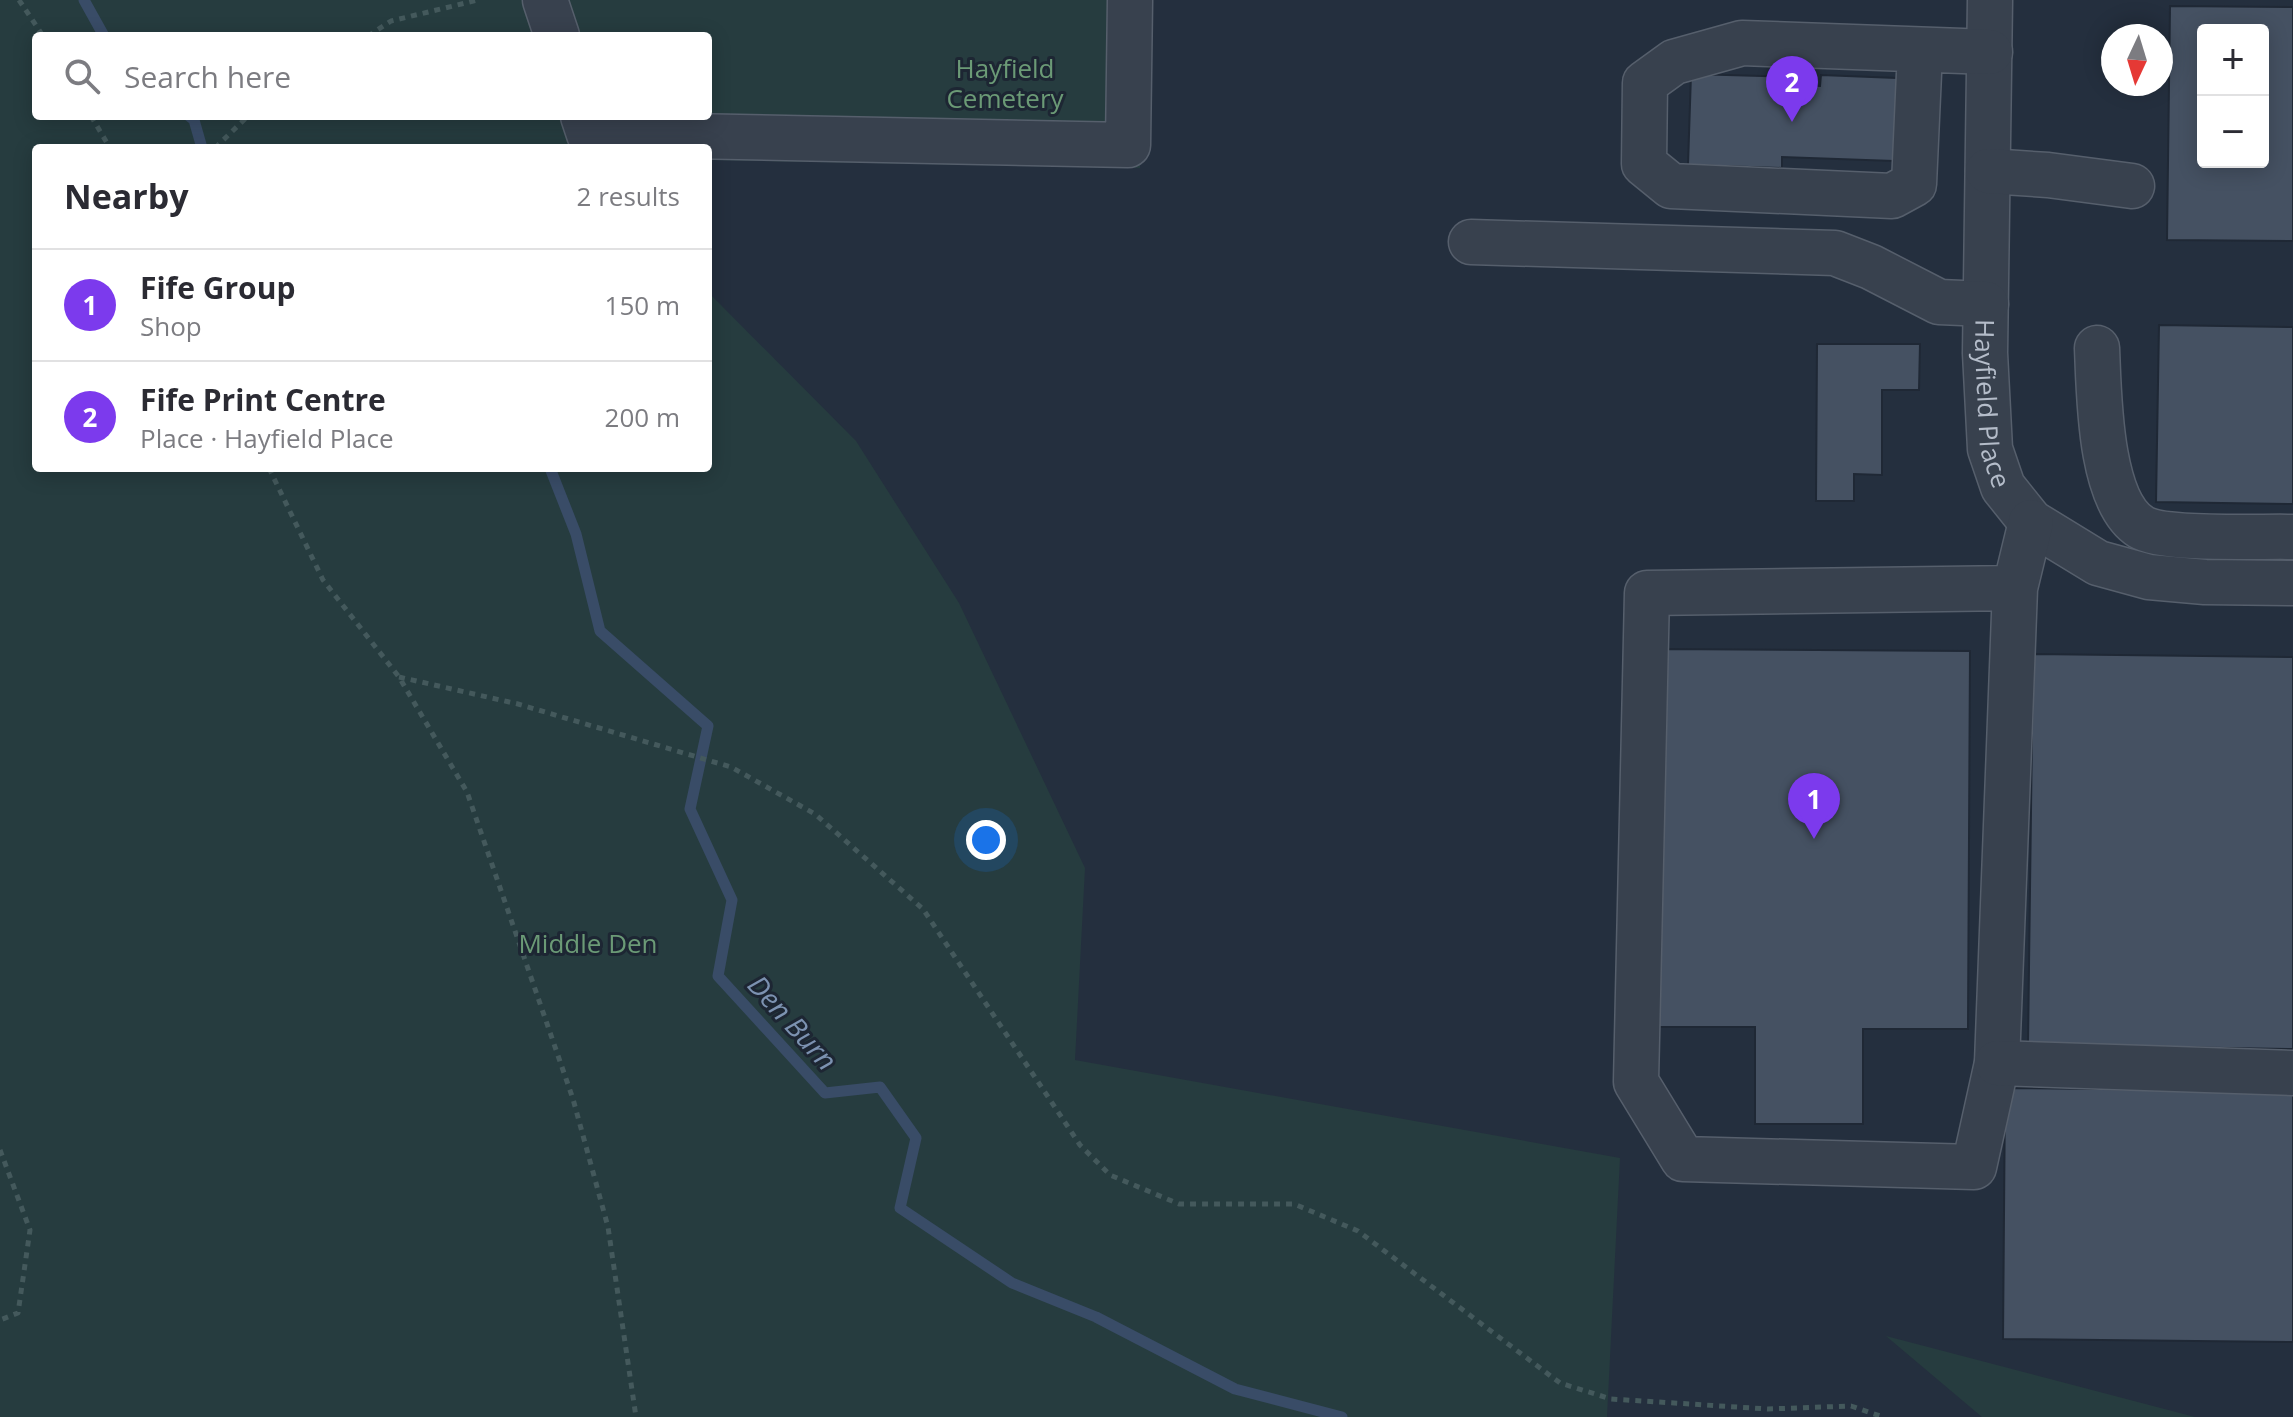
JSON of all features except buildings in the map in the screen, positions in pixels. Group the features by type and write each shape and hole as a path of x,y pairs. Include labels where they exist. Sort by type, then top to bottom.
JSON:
{"street":[{"path":"545,0 556,32"},
{"path":"584,120 589,134 1128,145 1130,0"},
{"name":"Hayfield Place","path":"1990,0 1985,353 1990,449 2003,487 2031,522 2098,563 2149,577 2205,582 2293,583"},
{"path":"1920,51 1914,184 1892,196 1671,186 1644,164 1645,83 1674,62 1742,43 1990,52"},
{"path":"1988,171 2132,186"},
{"path":"1471,242 1835,253 1871,267 1939,302 1986,304"},
{"path":"2097,348 2101,428 2108,466 2123,507 2141,527 2166,535 2293,537"},
{"path":"2015,588 1647,593 1636,1082 1683,1159 1974,1167 1997,1063 2015,588 2031,522"},
{"path":"1997,1063 2293,1073"}],"path":[{"path":"19,0 40,32"},
{"path":"374,32 391,21 478,0"},
{"path":"93,120 108,144"},
{"path":"219,144 244,120"},
{"path":"271,472 323,580 399,677 467,792 573,1099 608,1227 636,1417"},
{"path":"399,677 518,704 731,767 815,814 923,909 1080,1145 1110,1175 1179,1204 1294,1204 1358,1231 1560,1383 1611,1399 1768,1409 1851,1406 1883,1417"},
{"path":"0,1150 30,1230 18,1313 0,1320"}],"green space":[{"name":"Middle Den","path":"0,0 1145,0 1140,168 712,160 712,144 32,144 32,472 712,472 712,296 856,441 959,603 1085,868 1075,1060 1620,1158 1607,1417 0,1417"},
{"path":"1886,1336 2195,1417 1982,1417"}],"waterway":[{"name":"Den Burn","path":"84,0 102,32"},
{"name":"Den Burn","path":"194,120 201,144"},
{"name":"Den Burn","path":"552,472 576,534 600,631 708,726 690,809 732,900 718,976 825,1093 880,1087 916,1138 900,1208 1012,1283 1096,1317 1235,1389 1342,1417"}],"place":[{"name":"Fife Print Centre","path":"1792,122"},
{"name":"Fife Group","path":"1814,839"}],"park label":[{"name":"Hayfield Cemetery","path":"1005,83"}]}
